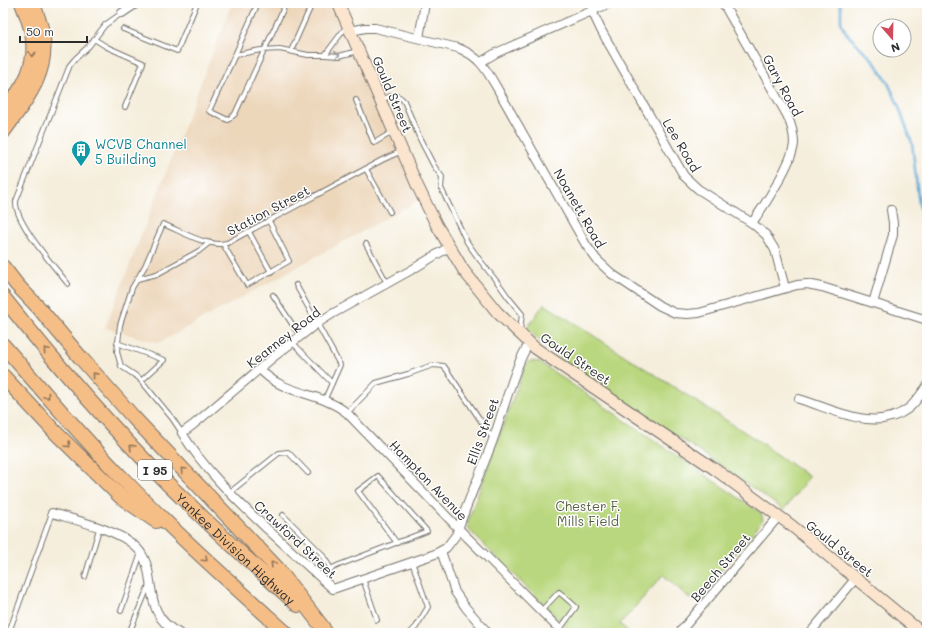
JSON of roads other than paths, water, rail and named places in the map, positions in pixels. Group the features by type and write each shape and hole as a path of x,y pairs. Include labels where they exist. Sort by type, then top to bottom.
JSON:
{"highway":[{"path":"3,109 12,101 22,87 29,72 32,60 32,34 22,3"},
{"path":"3,132 32,90 41,67 43,37 40,22 33,3"},
{"path":"3,257 38,308"},
{"path":"3,267 87,366 146,431 277,568 326,630"},
{"name":"Yankee Division Highway","path":"3,297 80,391 146,462 211,526 326,630"},
{"name":"I 95","path":"3,345 103,458 188,544 286,633"},
{"path":"3,376 65,442 121,497 188,544"}],"main road":[{"name":"Gould Street","path":"338,3 426,204 449,247 480,292 497,312 530,344 716,470 778,516 922,633"}],"street":[{"path":"122,13 137,3"},
{"path":"419,38 424,20 425,3"},
{"path":"481,62 496,53 610,3"},
{"name":"Gary Road","path":"723,3 787,115 794,137 794,148 791,159 762,209 752,223"},
{"name":"Lee Road","path":"592,11 684,176 698,189 752,223 766,235 773,244 785,288"},
{"name":"Noanett Road","path":"349,28 370,27 458,48 468,52 481,62 586,245 597,260 612,274 660,306 681,314 699,313 802,284 817,286 873,302 927,320"},
{"path":"873,302 893,236 893,223 890,210"},
{"name":"Kearney Road","path":"182,433 193,426 292,342 317,323 449,247"},
{"name":"Ellis Street","path":"458,528 493,440 519,363 525,350 530,344"},
{"name":"Hampton Avenue","path":"260,369 268,377 278,383 336,406 347,413 458,528 561,631"},
{"path":"799,399 856,418 875,420 892,417 903,411 912,405 927,386"},
{"name":"Crawford Street","path":"182,433 193,450 229,493 333,589 441,551 451,543 458,528"},
{"path":"52,513 116,534 128,540 141,553 146,561 152,599 160,618 176,632"},
{"name":"Beech Street","path":"679,633 778,516"},
{"path":"441,551 455,592 466,608 488,633"},
{"path":"810,633 856,578"}],"lane":[{"path":"123,29 177,51 197,3"},
{"path":"258,3 209,111 228,120 235,114 286,3"},
{"path":"291,51 311,6 310,3"},
{"path":"68,284 25,228 17,213 16,201 70,65 105,25 122,13"},
{"path":"325,55 349,28"},
{"path":"94,39 107,47 143,63 125,107"},
{"path":"235,55 280,49 308,55 339,56 359,50"},
{"path":"381,100 396,95 400,96 404,101 424,148 435,169 442,177 440,188 467,242 522,314 519,333"},
{"path":"356,100 374,143 394,131"},
{"name":"Station Street","path":"182,433 142,381 136,375 124,368 120,363 117,352 117,343 122,318 132,288 148,261 163,224 209,243 223,244 231,242 402,151"},
{"path":"366,169 390,212"},
{"path":"223,244 248,285 289,261 269,221"},
{"path":"249,232 271,272"},
{"path":"136,279 157,274 199,251 209,243"},
{"path":"366,244 387,284"},
{"path":"296,285 340,365 324,401"},
{"path":"273,295 300,336"},
{"path":"292,342 332,383"},
{"path":"117,343 164,360 142,381"},
{"path":"347,413 376,382 408,374 433,365 444,366 493,440"},
{"path":"229,493 279,453 288,452 308,473"},
{"path":"317,575 428,531 378,476 358,491 397,543"},
{"path":"11,633 10,629 52,513"},
{"path":"283,515 322,554 331,569"},
{"path":"85,577 99,528"},
{"path":"121,610 141,553"},
{"path":"410,633 416,627 428,607 412,562"},
{"path":"363,579 377,620"},
{"path":"129,633 150,583"},
{"path":"541,611 559,592 576,607 561,631"}],"waterway":[{"path":"839,3 841,7 841,22 844,29 873,60 887,81 897,102 912,143 919,205 927,220"}],"place":[{"name":"WCVB Channel 5 Building","path":"81,167"}],"park label":[{"name":"Chester F. Mills Field","path":"588,512"}]}
